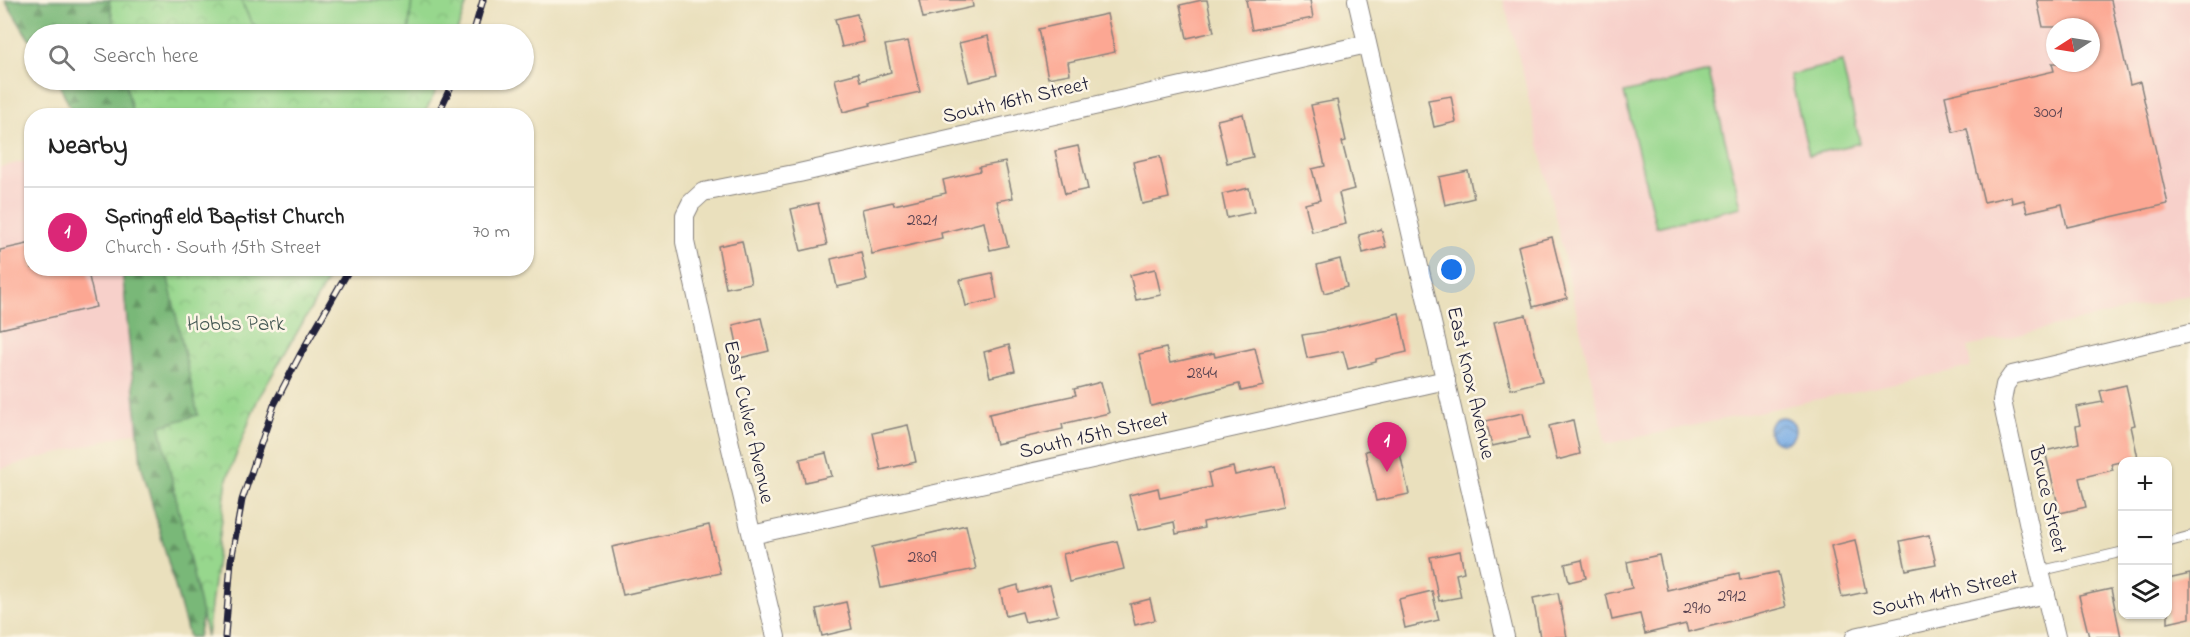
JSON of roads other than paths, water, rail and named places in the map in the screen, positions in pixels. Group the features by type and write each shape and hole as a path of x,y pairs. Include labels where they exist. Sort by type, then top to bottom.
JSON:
{"street":[{"name":"East Knox Avenue","path":"1357,0 1505,637"},
{"name":"South 16th Street","path":"685,215 691,203 703,192 810,170 1367,44"},
{"name":"East Culver Avenue","path":"685,215 685,242 723,415 776,637"},
{"name":"Bruce Street","path":"2056,637 2002,401 2005,385 2012,375 2190,333"},
{"name":"South 15th Street","path":"752,535 1446,380"},
{"name":"South 14th Street","path":"1855,637 2046,594"}],"lane":[{"path":"2172,541 2190,536"},
{"path":"2040,571 2118,553"}],"water":[{"path":"1782,417 1791,421 1795,430 1791,439 1782,443 1773,439 1769,430 1773,421"}],"railway":[{"path":"476,24 483,0"},
{"path":"441,108 449,90"},
{"path":"225,637 231,561 242,500 274,405 345,276"}],"place":[{"name":"Springfield Baptist Church","path":"1387,472"}],"park label":[{"name":"Hobbs Park","path":"236,325"}]}
